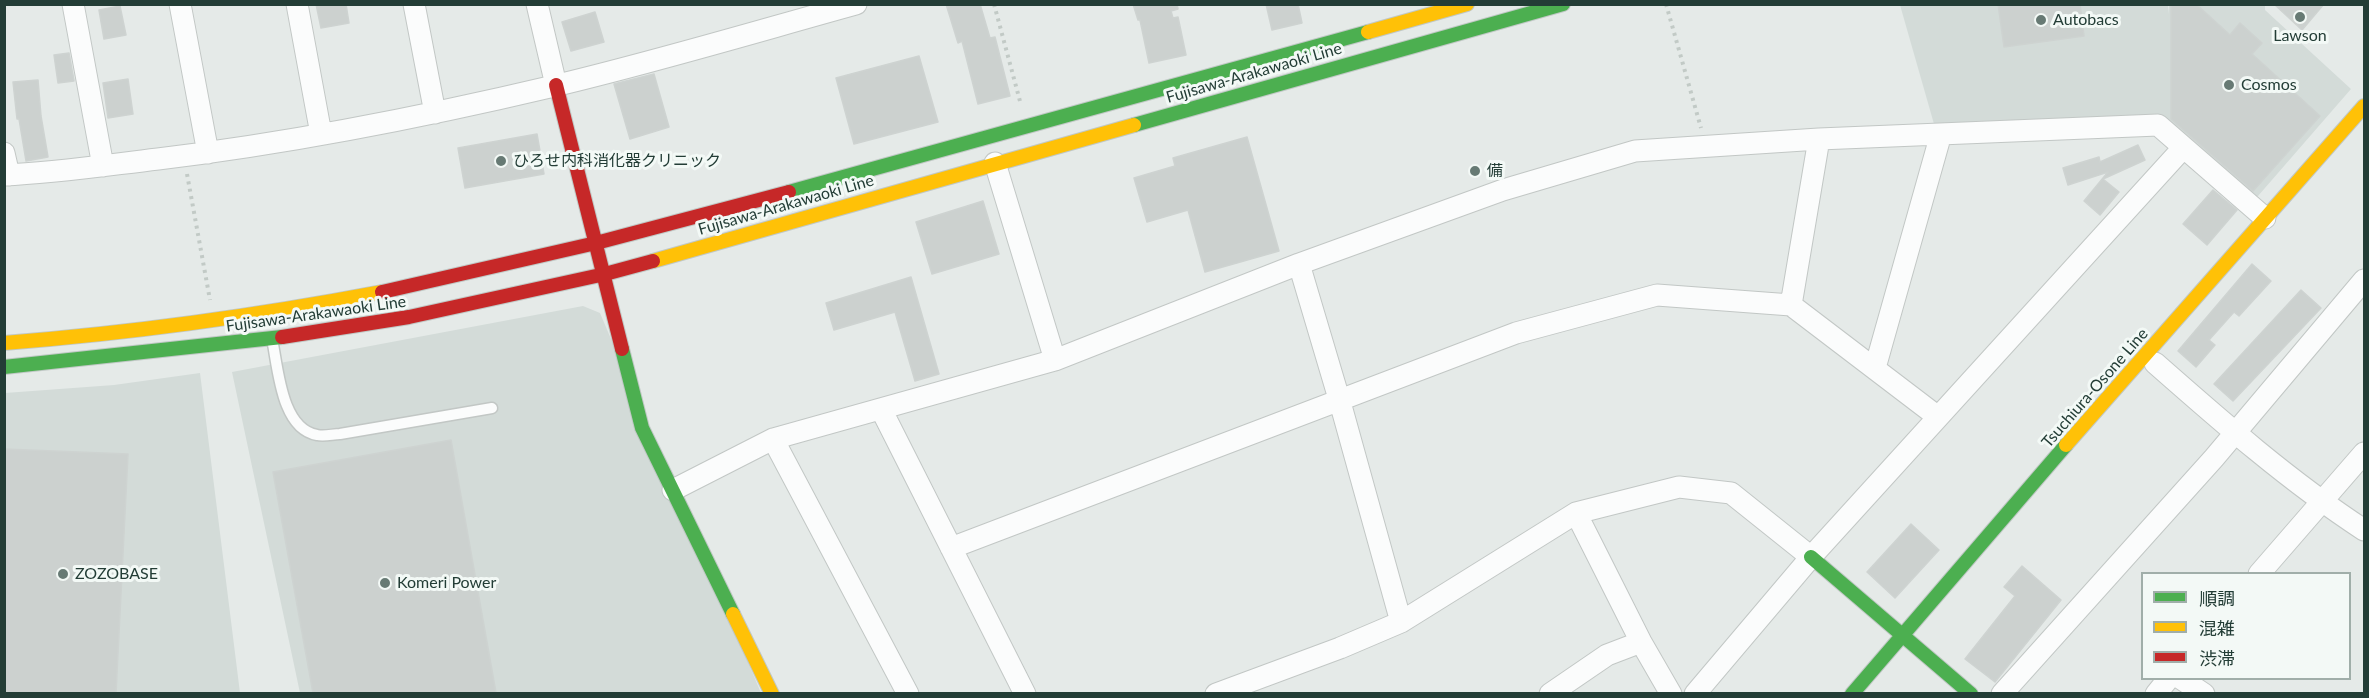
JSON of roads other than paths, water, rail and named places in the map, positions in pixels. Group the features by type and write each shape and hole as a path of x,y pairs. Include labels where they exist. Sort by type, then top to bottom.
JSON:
{"main road":[{"name":"Fujisawa-Arakawaoki Line","path":"4,343 123,332 272,312 370,295 596,244 1027,128 1467,4"},
{"name":"Fujisawa-Arakawaoki Line","path":"4,367 126,356 272,338 409,317 604,274 1563,4"},
{"path":"556,86 642,428 772,693"},
{"name":"Tsuchiura-Osone Line","path":"1852,693 2364,106"},
{"path":"1811,557 1971,693"}],"street":[{"path":"73,4 103,166"},
{"path":"180,4 208,153"},
{"path":"297,4 321,134"},
{"path":"414,4 435,113"},
{"path":"537,4 556,86"},
{"path":"4,153 7,175 103,166 300,140 556,86 856,4"},
{"path":"673,490 773,439 1055,360 1299,264 1503,190 1635,151 1819,139 2158,125 2265,218"},
{"path":"1875,368 1941,134"},
{"path":"1791,305 1819,139"},
{"path":"1695,693 1811,557 2183,148"},
{"path":"995,163 1055,360"},
{"path":"1299,264 1401,622"},
{"path":"2002,693 2235,434 2364,280"},
{"path":"951,548 1340,402 1516,333 1657,295 1791,305 1938,417"},
{"path":"2155,363 2235,434 2321,502 2364,530"},
{"path":"881,409 1025,693"},
{"path":"773,439 908,693"},
{"path":"2260,572 2364,453"},
{"path":"1216,693 1340,648 1401,622 1576,513 1679,487 1731,493 1811,557"},
{"path":"1576,513 1641,642 1671,693"},
{"path":"1550,693 1607,655 1641,642"},
{"path":"2156,693 2167,680"},
{"path":"2183,680 2204,693"}],"lane":[{"path":"272,338 286,407 298,426 316,435 340,434 492,408"}],"place":[{"name":"Lawson","path":"2300,17"},
{"name":"Autobacs","path":"2041,20"},
{"name":"Cosmos","path":"2229,85"},
{"name":"ひろせ内科消化器クリニック","path":"501,161"},
{"name":"備","path":"1475,171"},
{"name":"ZOZOBASE","path":"63,574"},
{"name":"Komeri Power","path":"385,583"}]}
